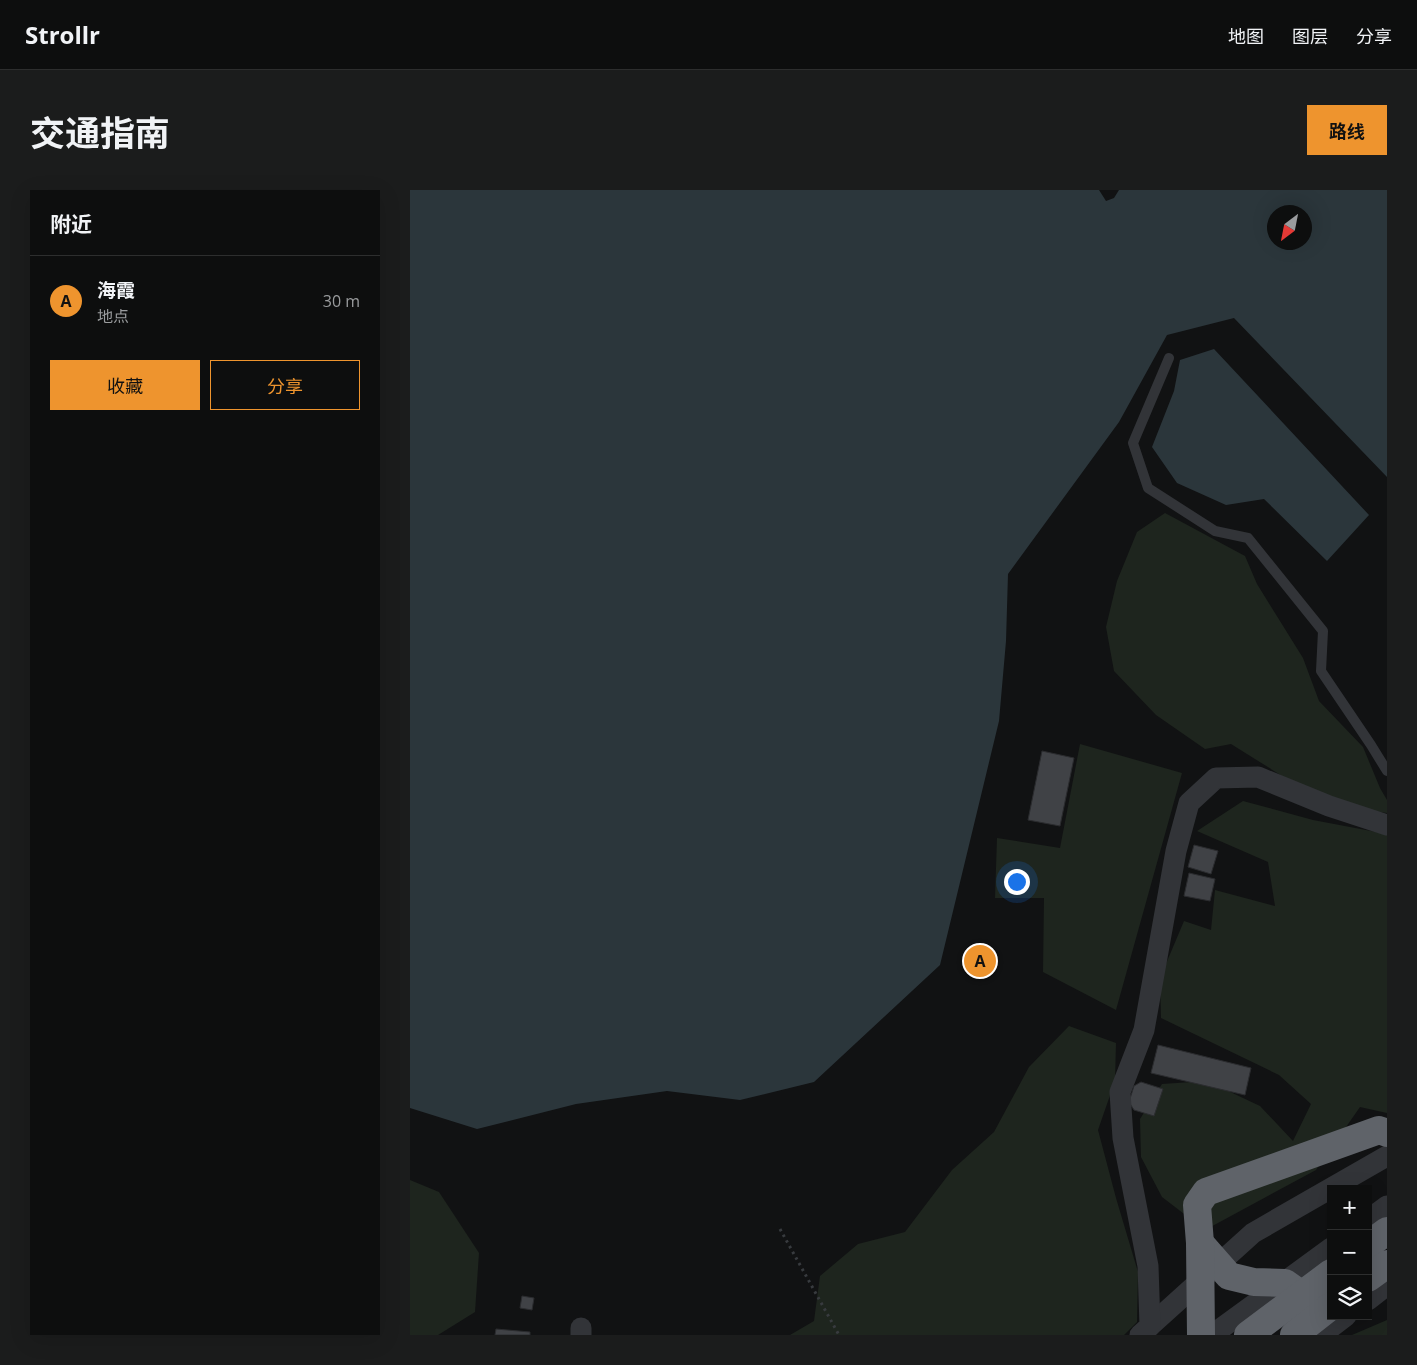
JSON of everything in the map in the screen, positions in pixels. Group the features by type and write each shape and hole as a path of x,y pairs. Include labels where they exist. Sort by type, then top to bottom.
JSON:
{"highway":[{"path":"1201,1335 1200,1243 1197,1205 1206,1192 1383,1132"},
{"path":"1372,1242 1387,1231"},
{"path":"1200,1243 1229,1276 1294,1289"},
{"path":"1372,1275 1387,1264"},
{"path":"1248,1335 1294,1289 1327,1275"},
{"path":"1294,1335 1329,1322"}],"street":[{"path":"1145,1331 1148,1266 1123,1138 1120,1092 1144,1030 1176,851 1189,803 1216,778 1258,777 1329,806 1387,825"},
{"path":"1145,1331 1254,1233 1387,1156"},
{"path":"1372,1217 1387,1206"},
{"path":"1212,1335 1294,1289 1327,1252"},
{"path":"1372,1297 1387,1286"}],"lane":[{"path":"1169,358 1133,443 1148,488 1215,531 1248,538 1323,631 1321,671 1387,771"}],"path":[{"path":"780,1229 839,1335"}],"shaded area":[{"path":"410,190 1099,190 1106,201 1114,198 1119,190 1387,190 1387,477 1234,318 1167,335 1119,422 1008,574 1006,641 999,721 940,965 814,1082 740,1100 667,1091 576,1104 477,1129 410,1108"},
{"path":"1214,349 1369,515 1327,561 1264,499 1226,505 1177,483 1152,447 1174,391 1180,360"},
{"path":"1165,513 1245,556 1257,584 1303,658 1319,701 1363,747 1387,800 1387,813 1327,804 1231,744 1205,749 1156,715 1114,671 1106,627 1117,581 1137,532"},
{"path":"1080,744 1182,773 1116,1010 1043,972 1044,898 995,898 997,838 1060,848"},
{"path":"1243,801 1313,820 1387,834 1387,1113 1360,1107 1316,1170 1205,1230 1162,1197 1141,1157 1140,1119 1162,1084 1207,1081 1260,1106 1293,1141 1311,1104 1279,1075 1161,1018 1160,978 1184,921 1211,930 1215,890 1275,906 1268,862 1197,831"},
{"path":"1069,1026 1116,1043 1115,1081 1098,1130 1138,1272 1137,1322 1124,1335 790,1335 814,1321 820,1276 858,1244 905,1232 952,1170 994,1132 1029,1067"},
{"path":"410,1180 439,1192 479,1253 475,1312 438,1335 410,1335"},
{"path":"1387,1320 1387,1335 1352,1335"}],"building":[{"path":"1042,751 1074,758 1060,826 1028,820"},
{"path":"1194,845 1218,851 1211,874 1188,867"},
{"path":"1189,873 1215,879 1210,901 1184,896"},
{"path":"1158,1045 1251,1068 1245,1095 1151,1073"},
{"path":"1141,1082 1163,1089 1154,1116 1134,1110 1129,1102 1134,1086"},
{"path":"522,1296 534,1298 532,1310 520,1308"},
{"path":"496,1329 530,1332 530,1335 495,1335"}],"place":[{"name":"海霞","path":"980,961"}]}
